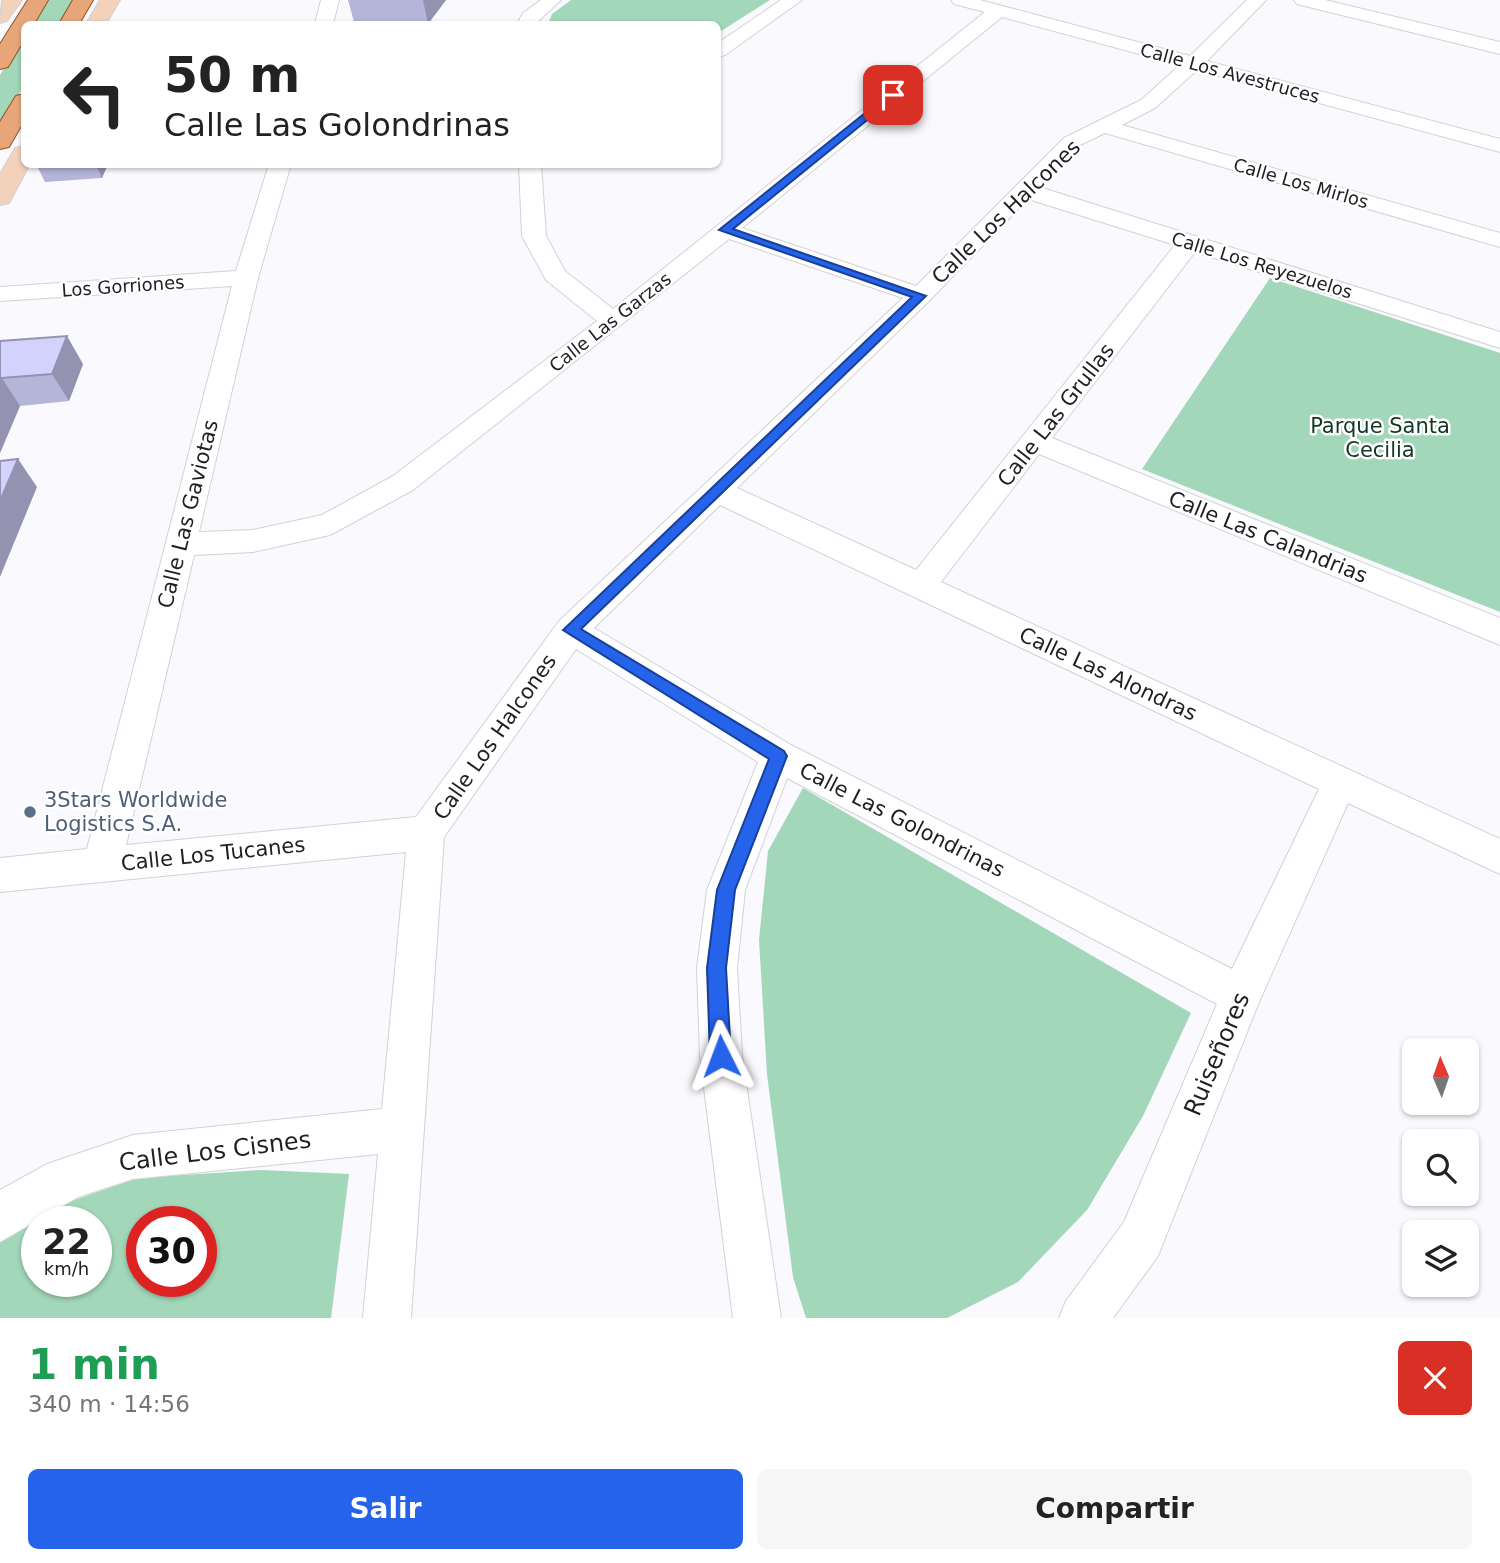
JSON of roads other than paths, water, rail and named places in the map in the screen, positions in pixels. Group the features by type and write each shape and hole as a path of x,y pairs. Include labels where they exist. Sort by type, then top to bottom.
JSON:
{"main road":[{"path":"0,17 12,0"},
{"path":"25,21 38,0"},
{"path":"71,21 83,0"},
{"path":"98,21 110,0"},
{"path":"0,62 21,28"},
{"path":"0,142 21,106"},
{"path":"0,197 21,158"}],"street":[{"path":"527,21 552,0"},
{"path":"721,49 793,0"},
{"name":"Calle Los Avestruces","path":"960,0 1500,146"},
{"name":"Calle Los Halcones","path":"387,1318 426,833 570,630 920,296 1071,142 1148,104 1194,63 1256,0"},
{"path":"1303,0 1500,48"},
{"name":"Calle Las Garzas","path":"181,544 253,541 330,524 403,483 613,321 999,10"},
{"name":"Calle Los Mirlos","path":"1103,126 1500,240"},
{"name":"Calle Las Gaviotas","path":"102,865 246,278 279,168"},
{"path":"530,168 534,236 555,275 613,321"},
{"name":"Calle Los Reyezuelos","path":"1024,190 1500,340"},
{"path":"724,230 920,296"},
{"name":"Calle Las Grullas","path":"921,586 1191,242"},
{"name":"Los Gorriones","path":"0,294 246,278"},
{"name":"Calle Las Calandrias","path":"1036,442 1500,632"},
{"name":"Calle Las Alondras","path":"717,491 1500,857"},
{"name":"Calle Las Golondrinas","path":"570,630 778,756 1241,995"},
{"path":"757,1318 721,1056 717,968 726,890 778,756"},
{"name":"Ruiseñores","path":"1083,1318 1141,1239 1241,995 1340,782"},
{"name":"Calle Los Tucanes","path":"0,875 426,833"},
{"name":"Calle Los Cisnes","path":"0,1219 48,1186 90,1169 133,1157 401,1129"}],"place":[{"name":"3Stars Worldwide Logistics S.A.","path":"30,812"}],"park label":[{"name":"Parque Santa Cecilia","path":"1380,438"}]}
